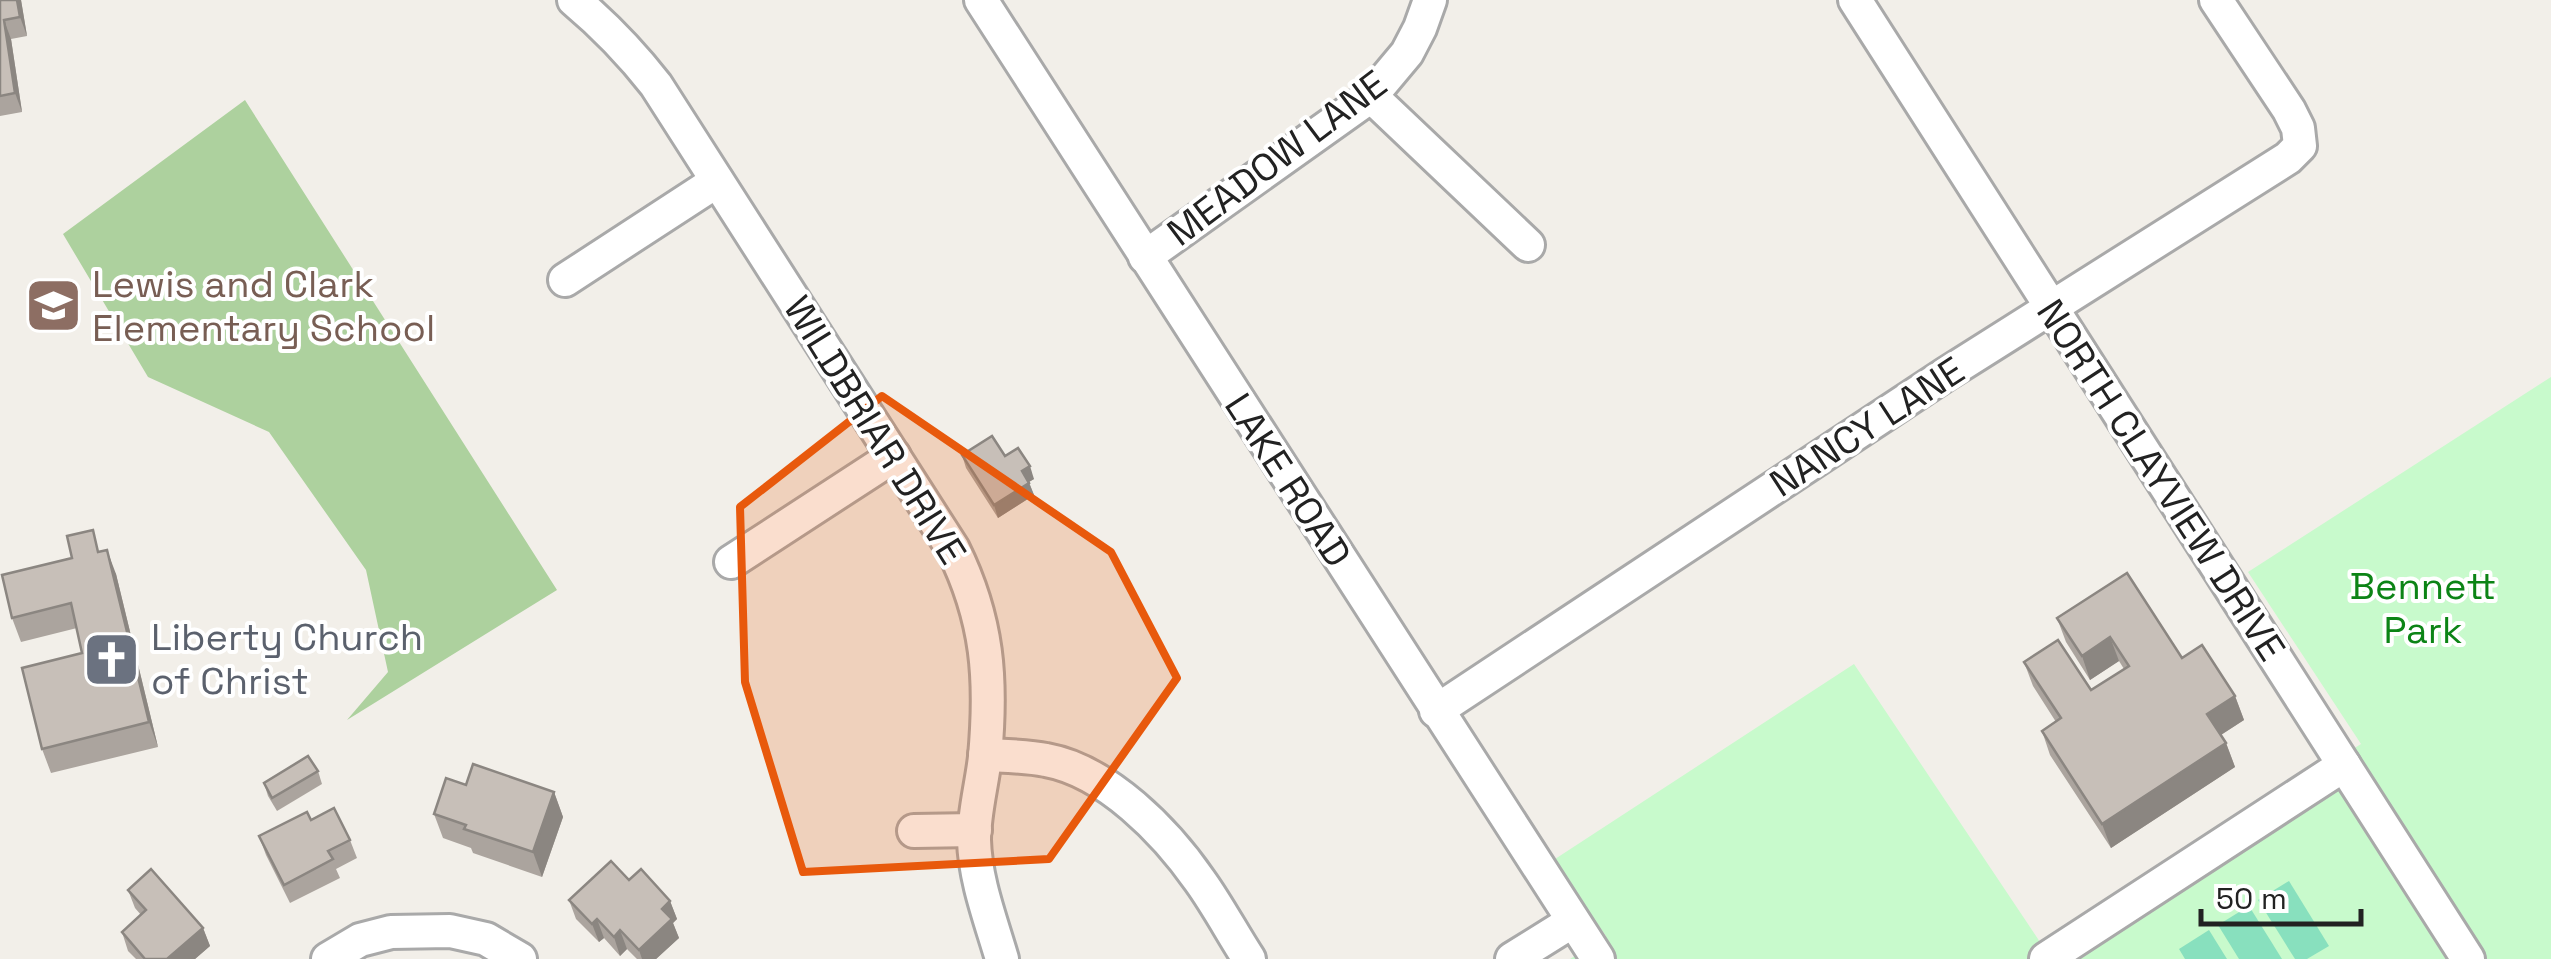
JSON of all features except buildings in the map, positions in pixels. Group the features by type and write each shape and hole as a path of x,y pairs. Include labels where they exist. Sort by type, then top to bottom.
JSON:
{"street":[{"name":"WILDBRIAR DRIVE","path":"574,0 605,26 656,85 953,549 976,602 986,643 985,755 974,840 981,886 1002,959"},
{"name":"LAKE ROAD","path":"981,0 1598,959"},
{"name":"MEADOW LANE","path":"1145,258 1371,96 1407,53 1430,0"},
{"name":"NORTH CLAYVIEW DRIVE","path":"1855,0 2468,959"},
{"name":"NANCY LANE","path":"1436,711 2051,308 2288,158 2300,146 2298,128 2216,0"},
{"path":"1371,96 1528,245"},
{"path":"565,280 717,180"},
{"path":"731,562 894,456"},
{"path":"985,755 1058,763 1084,773 1124,799 1182,856 1249,959"},
{"path":"2046,959 2344,765"},
{"path":"914,831 976,830"},
{"path":"1512,959 1573,921"},
{"path":"328,959 360,940 390,932 450,932 486,939 520,959"}],"highlighted area":[{"path":"882,396 1111,552 1177,678 1049,859 803,872 745,682 740,507"}],"green space":[{"path":"245,100 557,590 347,720 388,672 366,570 269,432 148,377 63,234"},
{"name":"Bennett Park","path":"2551,377 2551,959 1570,959 1606,936 1552,861 1854,664 2042,945 2361,744 2248,572"},
{"path":"2289,881 2329,946 2307,959 2295,959 2258,900"},
{"path":"2249,906 2282,959 2239,959 2218,925"},
{"path":"2209,930 2227,959 2185,959 2179,949"}],"place":[{"name":"Lewis and Clark Elementary School","path":"53,306"},
{"name":"Liberty Church of Christ","path":"112,659"}]}
